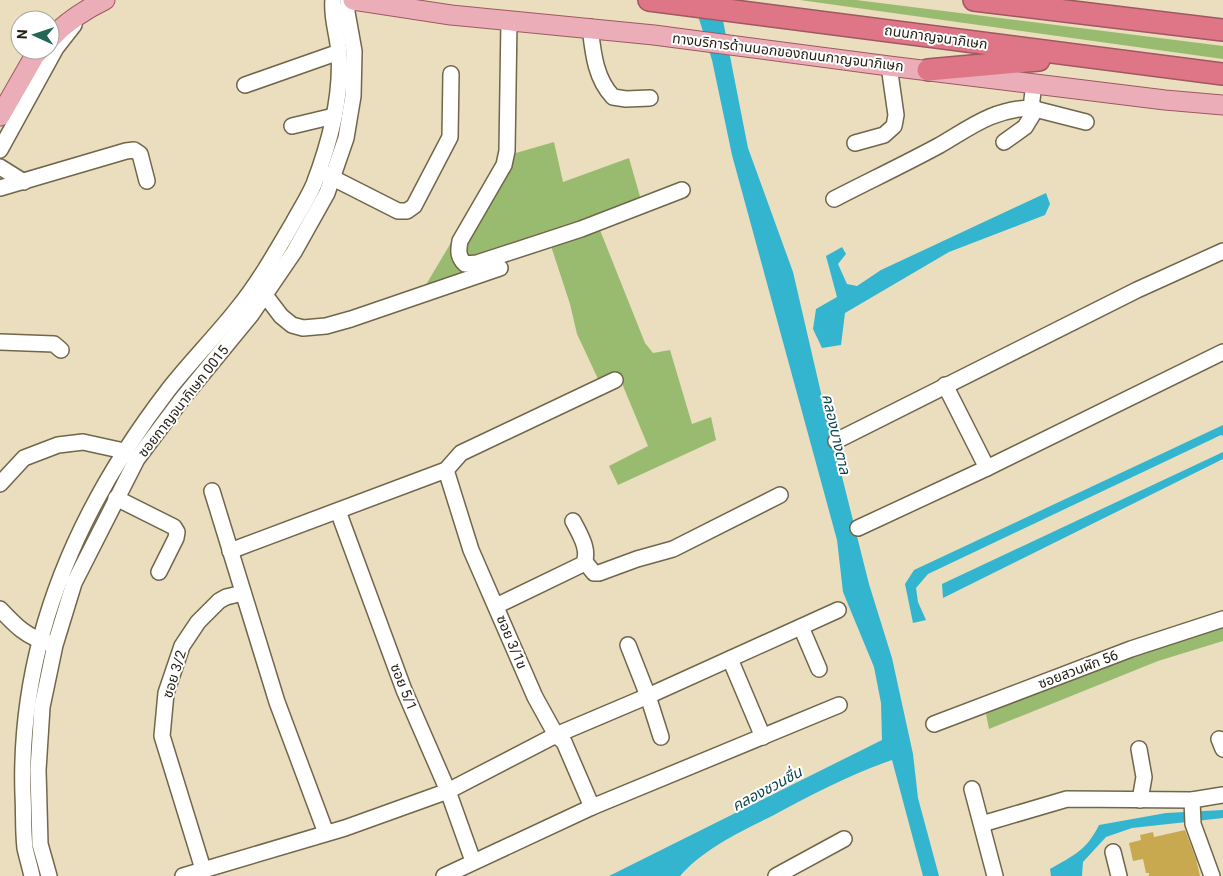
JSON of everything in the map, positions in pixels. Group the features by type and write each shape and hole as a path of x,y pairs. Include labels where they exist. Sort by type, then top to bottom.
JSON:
{"highway":[{"name":"ถนนกาญจนาภิเษก","path":"651,0 1223,74"},
{"path":"974,0 1223,30"},
{"path":"928,70 1079,56"}],"main road":[{"path":"60,28 85,9 105,0"},
{"name":"ทางบริการด้านนอกของถนนกาญจนาภิเษก","path":"353,0 451,15 590,27 775,52 1165,100 1223,105"},
{"path":"0,116 32,60"}],"street":[{"name":"ซอยกาญจนาภิเษก 0015","path":"32,876 25,847 22,770 26,705 40,641 60,577 93,507 131,455 170,389 239,306 281,244 313,187 331,134 338,94 339,52 332,12 333,0"},
{"name":"ซอยกาญจนาภิเษก 0015","path":"49,876 40,844 38,770 42,707 55,645 74,583 116,498 131,455 252,315 294,252 327,193 346,138 353,96 354,51 347,12 348,0"},
{"path":"0,150 56,48 85,9"},
{"path":"509,21 507,151 504,165 460,241 458,252 460,260 465,264 477,263 581,229 682,190"},
{"path":"590,27 597,71 607,92 613,97 626,99 650,98"},
{"path":"245,85 339,52"},
{"path":"855,143 884,135 894,126 896,115 889,66"},
{"path":"318,172 333,177 398,211 407,211 414,206 450,137 451,74"},
{"path":"1004,142 1025,127 1033,109 1034,83"},
{"path":"834,199 940,144 985,118 1017,109 1033,109 1086,122"},
{"path":"292,126 334,116"},
{"path":"0,188 134,150 140,154 147,181"},
{"path":"0,167 24,182"},
{"path":"304,202 318,209"},
{"path":"836,441 1137,290 1223,251"},
{"path":"265,295 281,316 292,325 303,328 326,326 500,268"},
{"path":"0,342 54,344 61,350"},
{"path":"858,528 987,468 1223,352"},
{"path":"230,551 446,470 461,452 615,380"},
{"path":"945,385 987,468"},
{"path":"170,389 182,398"},
{"path":"0,484 24,458 58,445 83,442 131,455"},
{"name":"ซอย 3/1ข","path":"446,470 471,550 535,696 556,735 564,742 592,807"},
{"path":"212,491 277,702 326,833"},
{"path":"585,562 594,573 599,574 638,559 663,552 780,495"},
{"path":"116,498 174,527 177,532 176,538 159,572"},
{"name":"ซอย 5/1","path":"338,511 404,690 448,791 473,861"},
{"path":"573,521 587,553 585,562"},
{"path":"496,606 585,562"},
{"name":"ซอย 3/2","path":"203,869 162,736 166,693 182,646 198,622 226,597 243,593"},
{"path":"0,609 19,630 40,641 55,645"},
{"path":"183,876 326,833 448,791 556,735 648,696 838,610"},
{"name":"ซอยสวนผัก 56","path":"934,724 1131,649 1223,619"},
{"path":"801,627 819,669"},
{"path":"628,645 648,696 661,737"},
{"path":"730,659 763,737"},
{"path":"444,876 592,807 840,705"},
{"path":"1139,749 1144,777 1140,800"},
{"path":"972,789 995,876"},
{"path":"982,824 1067,799 1140,800 1193,811 1223,795"},
{"path":"1193,811 1212,876"},
{"path":"776,876 844,839"},
{"path":"1113,852 1119,876"}],"green space":[{"path":"800,0 856,0 1223,46 1223,59"},
{"path":"554,142 563,182 629,158 641,200 594,215 645,343 653,353 670,350 692,424 711,417 716,440 618,485 609,466 648,446 618,374 599,381 577,334 570,304 550,243 424,288 502,157"},
{"path":"1223,627 1223,641 1158,661 989,729 986,714 1135,652"}],"water":[{"path":"693,0 719,0 748,148 793,272 869,584 892,658 913,754 918,798 939,876 923,876 892,760 831,785 735,835 699,858 680,876 609,876 882,740 881,703 874,667 843,592 837,540 732,155 712,60"},
{"path":"1046,193 1050,204 1045,215 949,252 845,313 841,345 822,348 813,329 816,309 837,297 826,256 842,247 846,254 838,264 847,284 857,286 881,270"},
{"path":"1223,425 1223,436 1221,435 928,574 916,588 918,602 926,620 913,623 905,584 914,570"},
{"path":"1223,452 1223,459 943,598 942,584"},
{"path":"1223,810 1223,818 1132,828 1106,837 1083,862 1082,876 1051,876 1050,869 1073,856 1084,847 1099,825 1166,813"}],"building":[{"path":"1185,830 1200,876 1149,876 1149,873 1146,873 1143,859 1133,861 1129,843 1141,840 1140,835 1153,832 1154,837"}],"water label":[{"name":"คลองบางตาล","path":"836,434"},
{"name":"คลองชวนชื่น","path":"767,789"}]}
